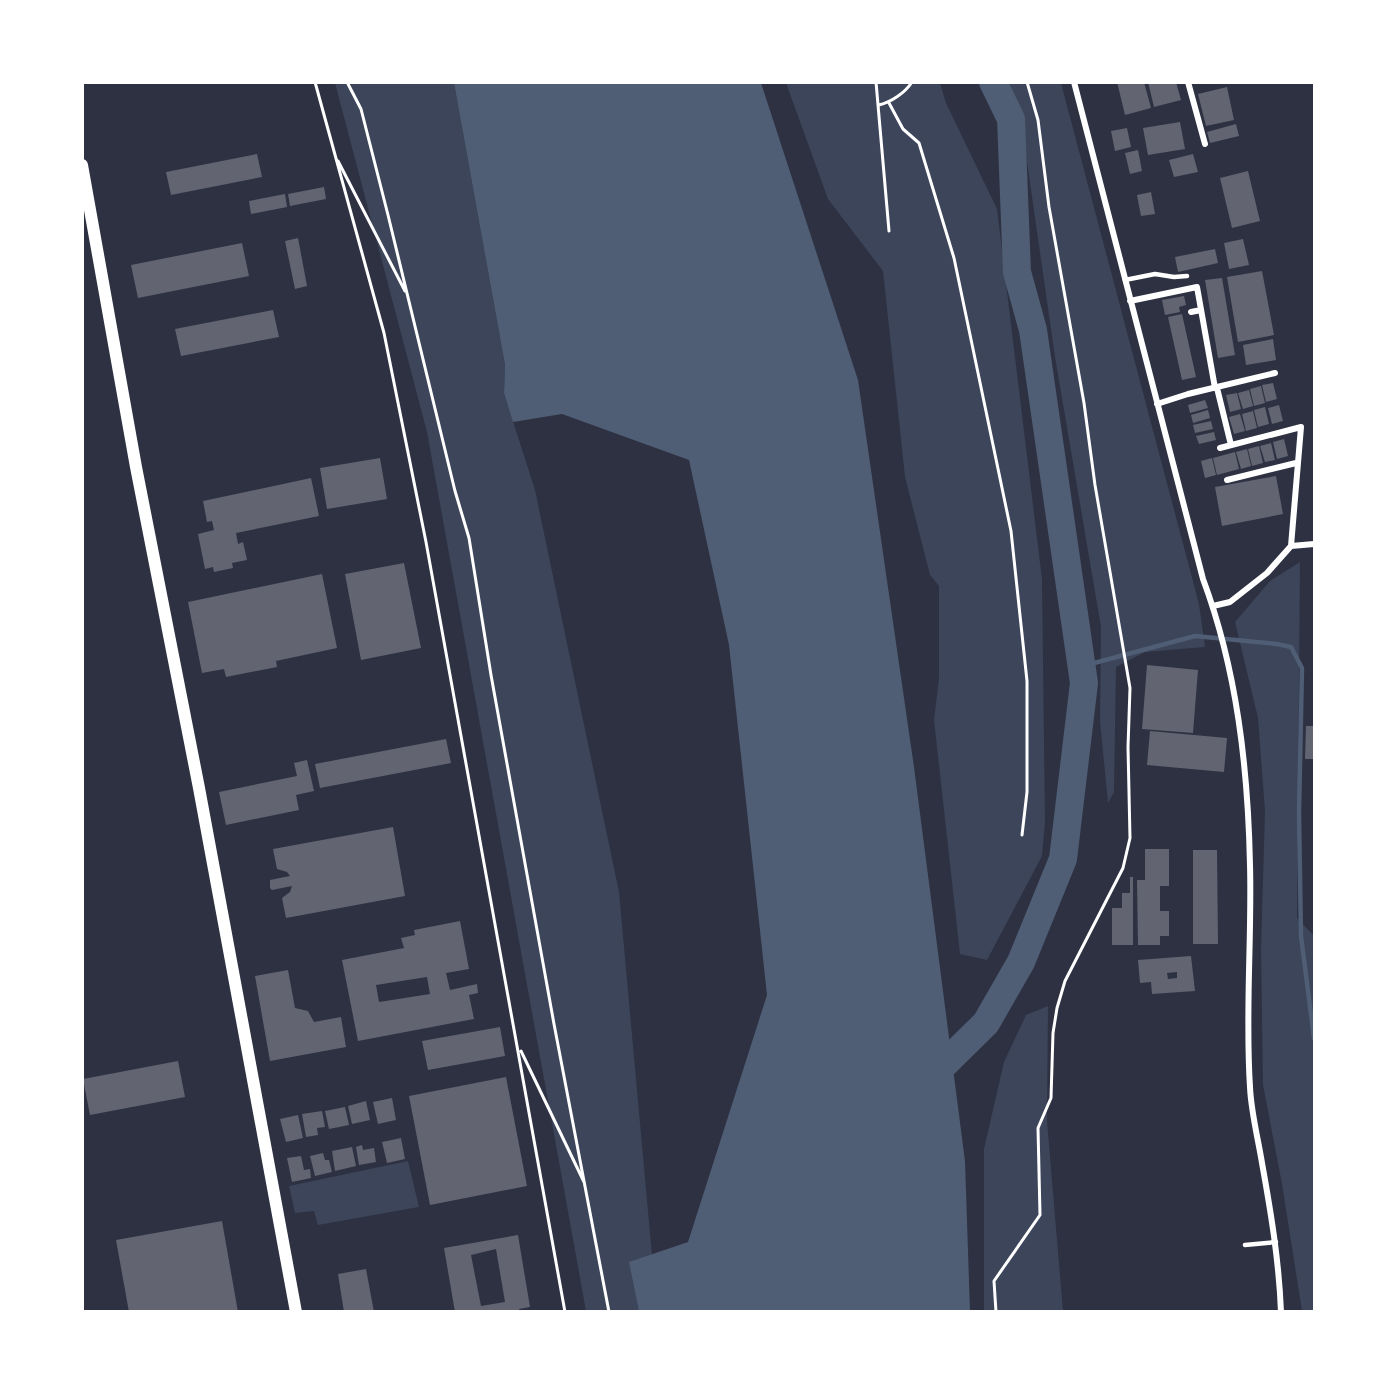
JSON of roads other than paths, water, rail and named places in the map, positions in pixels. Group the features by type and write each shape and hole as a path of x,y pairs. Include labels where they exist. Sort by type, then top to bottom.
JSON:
{"main road":[{"path":"82,165 136,467 199,788 296,1311"}],"street":[{"path":"1074,82 1203,579 1213,606 1242,739 1249,843 1247,1009 1250,1090 1276,1242 1281,1311"},
{"path":"1188,82 1204,144"},
{"path":"1130,301 1197,286 1209,357 1231,445"},
{"path":"1191,312 1201,310"},
{"path":"1200,360 1209,357"},
{"path":"1157,404 1275,373"},
{"path":"1213,606 1230,602 1266,573 1291,546 1300,427 1220,448"},
{"path":"1227,480 1296,463"},
{"path":"1291,546 1314,544"}],"lane":[{"path":"1125,280 1155,274 1174,277 1187,276"},
{"path":"1245,1245 1276,1242"}],"waterway":[{"path":"925,1083 986,1023 1021,962 1063,859 1084,683 1033,330 1017,272 1011,119 993,82"},
{"path":"1083,666 1195,636 1291,647 1302,668 1299,813 1301,936 1314,1038"}]}
